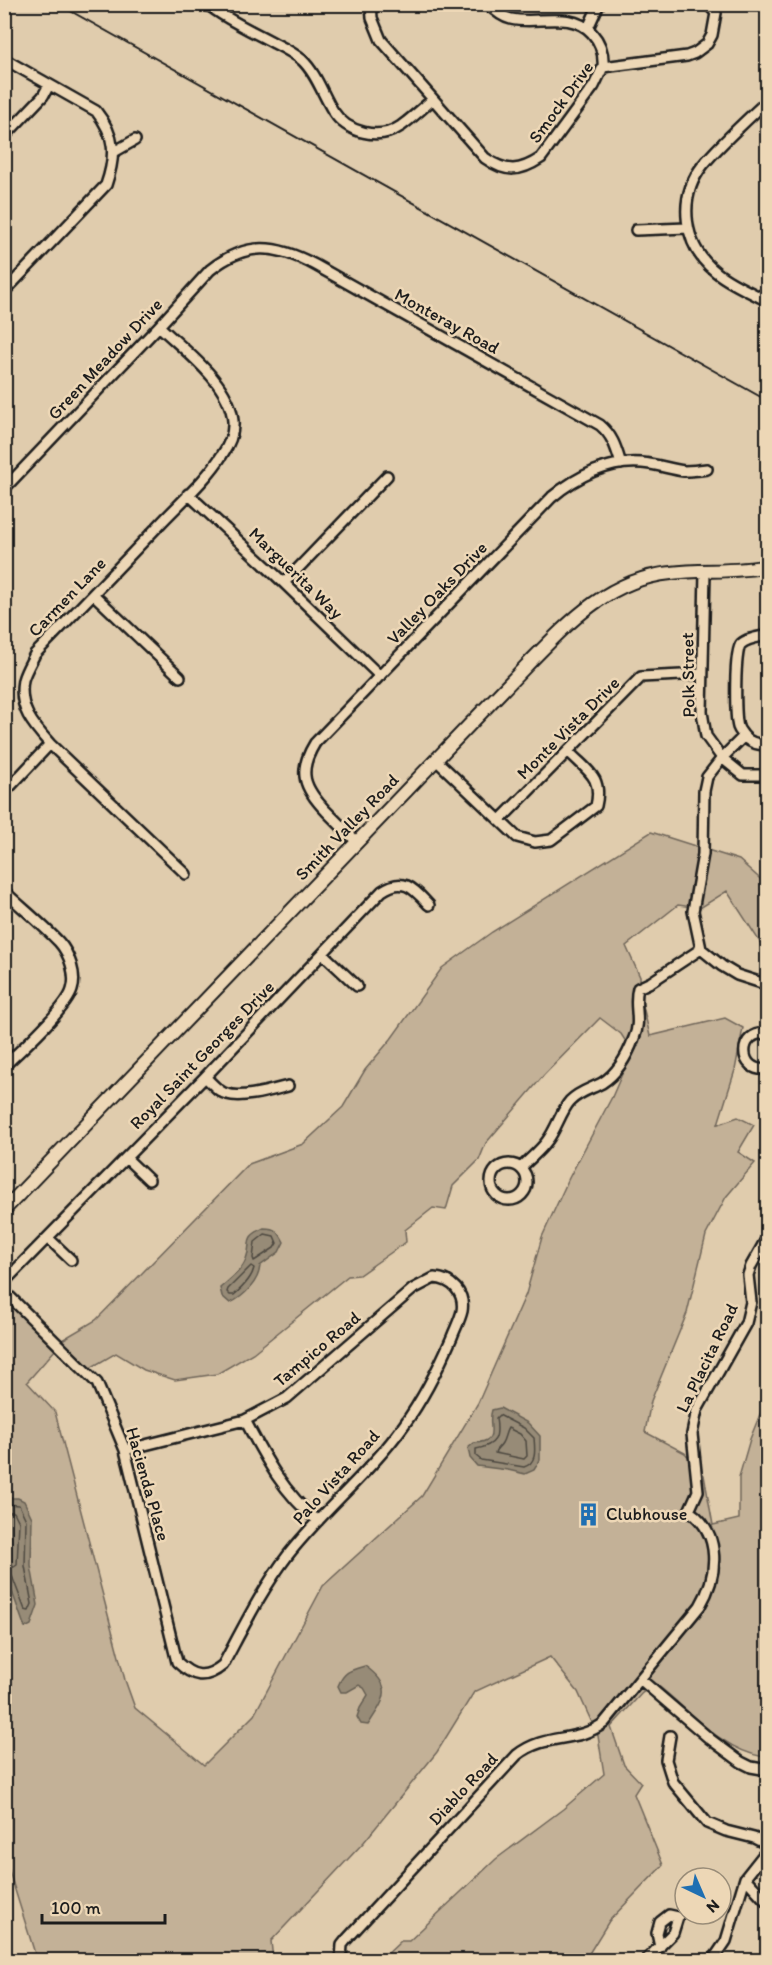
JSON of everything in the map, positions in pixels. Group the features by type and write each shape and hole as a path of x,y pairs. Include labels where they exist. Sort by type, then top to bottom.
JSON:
{"main road":[{"name":"Smith Valley Road","path":"4,1210 556,635 595,601 617,588 648,577 674,572 734,572 768,567"}],"street":[{"path":"207,4 302,60 334,113 352,129 365,133 391,131 400,127 433,99"},
{"name":"Smock Drive","path":"371,4 372,18 381,40 485,158 512,170 541,158 594,86 603,67 687,56 702,49 712,35 716,13 708,4"},
{"path":"488,4 509,19 571,21 588,28 601,47 604,57 603,67"},
{"path":"588,28 599,4"},
{"path":"4,59 96,111 106,124 114,152 113,165 106,184 4,292"},
{"path":"4,137 43,96 49,85"},
{"path":"767,300 715,271 704,261 696,250 687,228 687,208 690,193 703,166 768,100"},
{"path":"114,152 135,140"},
{"path":"636,231 687,228"},
{"name":"Monteray Road","path":"232,256 269,248 296,255 600,425 614,441 621,464"},
{"name":"Green Meadow Drive","path":"4,489 210,270 232,256"},
{"name":"Carmen Lane","path":"159,326 215,381 230,406 233,422 229,443 222,456 188,494 35,654 23,679 22,699 31,723 50,744 186,874"},
{"name":"Valley Oaks Drive","path":"357,842 309,791 304,772 306,761 315,743 563,488 592,472 621,464 639,463 683,471 707,469"},
{"path":"284,583 387,476"},
{"name":"Marguerita Way","path":"188,494 380,676"},
{"name":"Polk Street","path":"705,571 702,712 706,736 722,758 743,775 768,775"},
{"path":"93,594 180,677"},
{"path":"768,635 749,639 741,644 737,653 738,726 744,736 756,744 768,745"},
{"name":"Monte Vista Drive","path":"500,820 641,677 702,674"},
{"path":"744,736 707,777 704,791 703,854 693,911 701,949 722,966 746,980 768,985"},
{"path":"4,793 50,744"},
{"path":"436,760 518,837 535,842 551,840 596,806 599,793 596,780 568,751"},
{"name":"Royal Saint Georges Drive","path":"4,1282 205,1077 382,891 398,884 407,885 429,905"},
{"path":"4,891 60,943 72,968 72,990 64,1004 4,1066"},
{"path":"521,1168 547,1142 568,1104 578,1094 610,1077 622,1062 636,1035 638,1018 635,999 638,988 701,949"},
{"path":"323,954 357,986"},
{"path":"768,1034 752,1036 745,1045 744,1051 745,1057 752,1066 757,1069 768,1068"},
{"path":"205,1077 227,1094 251,1094 288,1086"},
{"path":"126,1158 149,1180"},
{"path":"504,1165 516,1165 521,1168 528,1184 522,1195 511,1200 499,1198 492,1188 492,1177 495,1171 504,1165"},
{"name":"La Placita Road","path":"640,1679 694,1616 710,1584 714,1563 711,1538 702,1521 689,1511 698,1491 692,1428 697,1410 748,1317 751,1302 748,1275 768,1236"},
{"path":"48,1238 71,1260"},
{"name":"Tampico Road","path":"125,1450 245,1420 288,1398 413,1289 434,1278 451,1282"},
{"name":"Palo Vista Road","path":"199,1676 214,1672 223,1665 256,1604 282,1565 318,1521 363,1476 405,1424 442,1361 462,1311 461,1295 451,1282"},
{"name":"Hacienda Place","path":"4,1290 97,1383 125,1450 177,1662 188,1672 199,1676"},
{"path":"245,1420 276,1477 301,1508 318,1521"},
{"path":"640,1679 710,1739 741,1762 751,1767 768,1770"},
{"name":"Diablo Road","path":"341,1960 342,1945 346,1940 517,1755 531,1745 540,1742 592,1732 604,1724 640,1679"},
{"path":"670,1736 666,1760 673,1782 707,1823 726,1831 754,1838 768,1847 746,1878 726,1941 713,1960"},
{"path":"746,1878 768,1903"},
{"path":"646,1960 660,1947"}],"shaded area":[{"path":"651,832 739,860 767,885 767,953 727,891 700,908 678,905 626,946 640,977 641,997 650,1036 725,1018 743,1028 735,1070 718,1124 738,1117 754,1125 738,1152 755,1163 726,1197 706,1235 687,1313 651,1401 645,1432 685,1453 704,1475 713,1525 739,1519 739,1477 750,1439 767,1397 767,1753 764,1757 748,1753 719,1738 656,1684 642,1693 611,1727 624,1765 641,1783 634,1794 663,1865 609,1921 585,1960 381,1960 401,1941 409,1941 496,1859 563,1809 604,1774 598,1736 578,1692 550,1657 474,1692 437,1752 364,1842 271,1941 273,1960 113,1960 110,1953 65,1960 37,1960 4,1855 4,1300 57,1343 96,1320 249,1164 303,1144 343,1107 365,1070 391,1039 442,968 492,932","holes":["600,1018 621,1034 632,1051 612,1097 569,1178 542,1237 526,1294 478,1403 422,1496 323,1586 254,1715 204,1765 135,1708 125,1680 55,1412 27,1382 55,1350 76,1371 92,1367 116,1353 144,1370 175,1380 217,1374 253,1353 348,1276 359,1275 406,1242 405,1230 433,1208 446,1210 453,1186 479,1160 486,1143 544,1075"]}],"water":[{"path":"264,1228 277,1231 284,1242 279,1252 260,1266 257,1277 250,1288 230,1303 222,1296 220,1288 242,1267 248,1253 250,1238"},
{"path":"500,1408 528,1423 540,1436 540,1460 534,1470 525,1474 477,1466 470,1458 468,1448 474,1443 488,1439 491,1432 492,1410"},
{"path":"5,1498 18,1498 24,1501 32,1518 31,1566 38,1605 31,1625 25,1628 5,1572"},
{"path":"365,1666 381,1680 384,1687 379,1708 368,1725 361,1724 357,1717 368,1695 364,1688 359,1685 347,1692 341,1692 338,1686 348,1672"}],"railway":[{"path":"58,4 768,401"}],"place":[{"name":"Clubhouse","path":"588,1514"}]}
